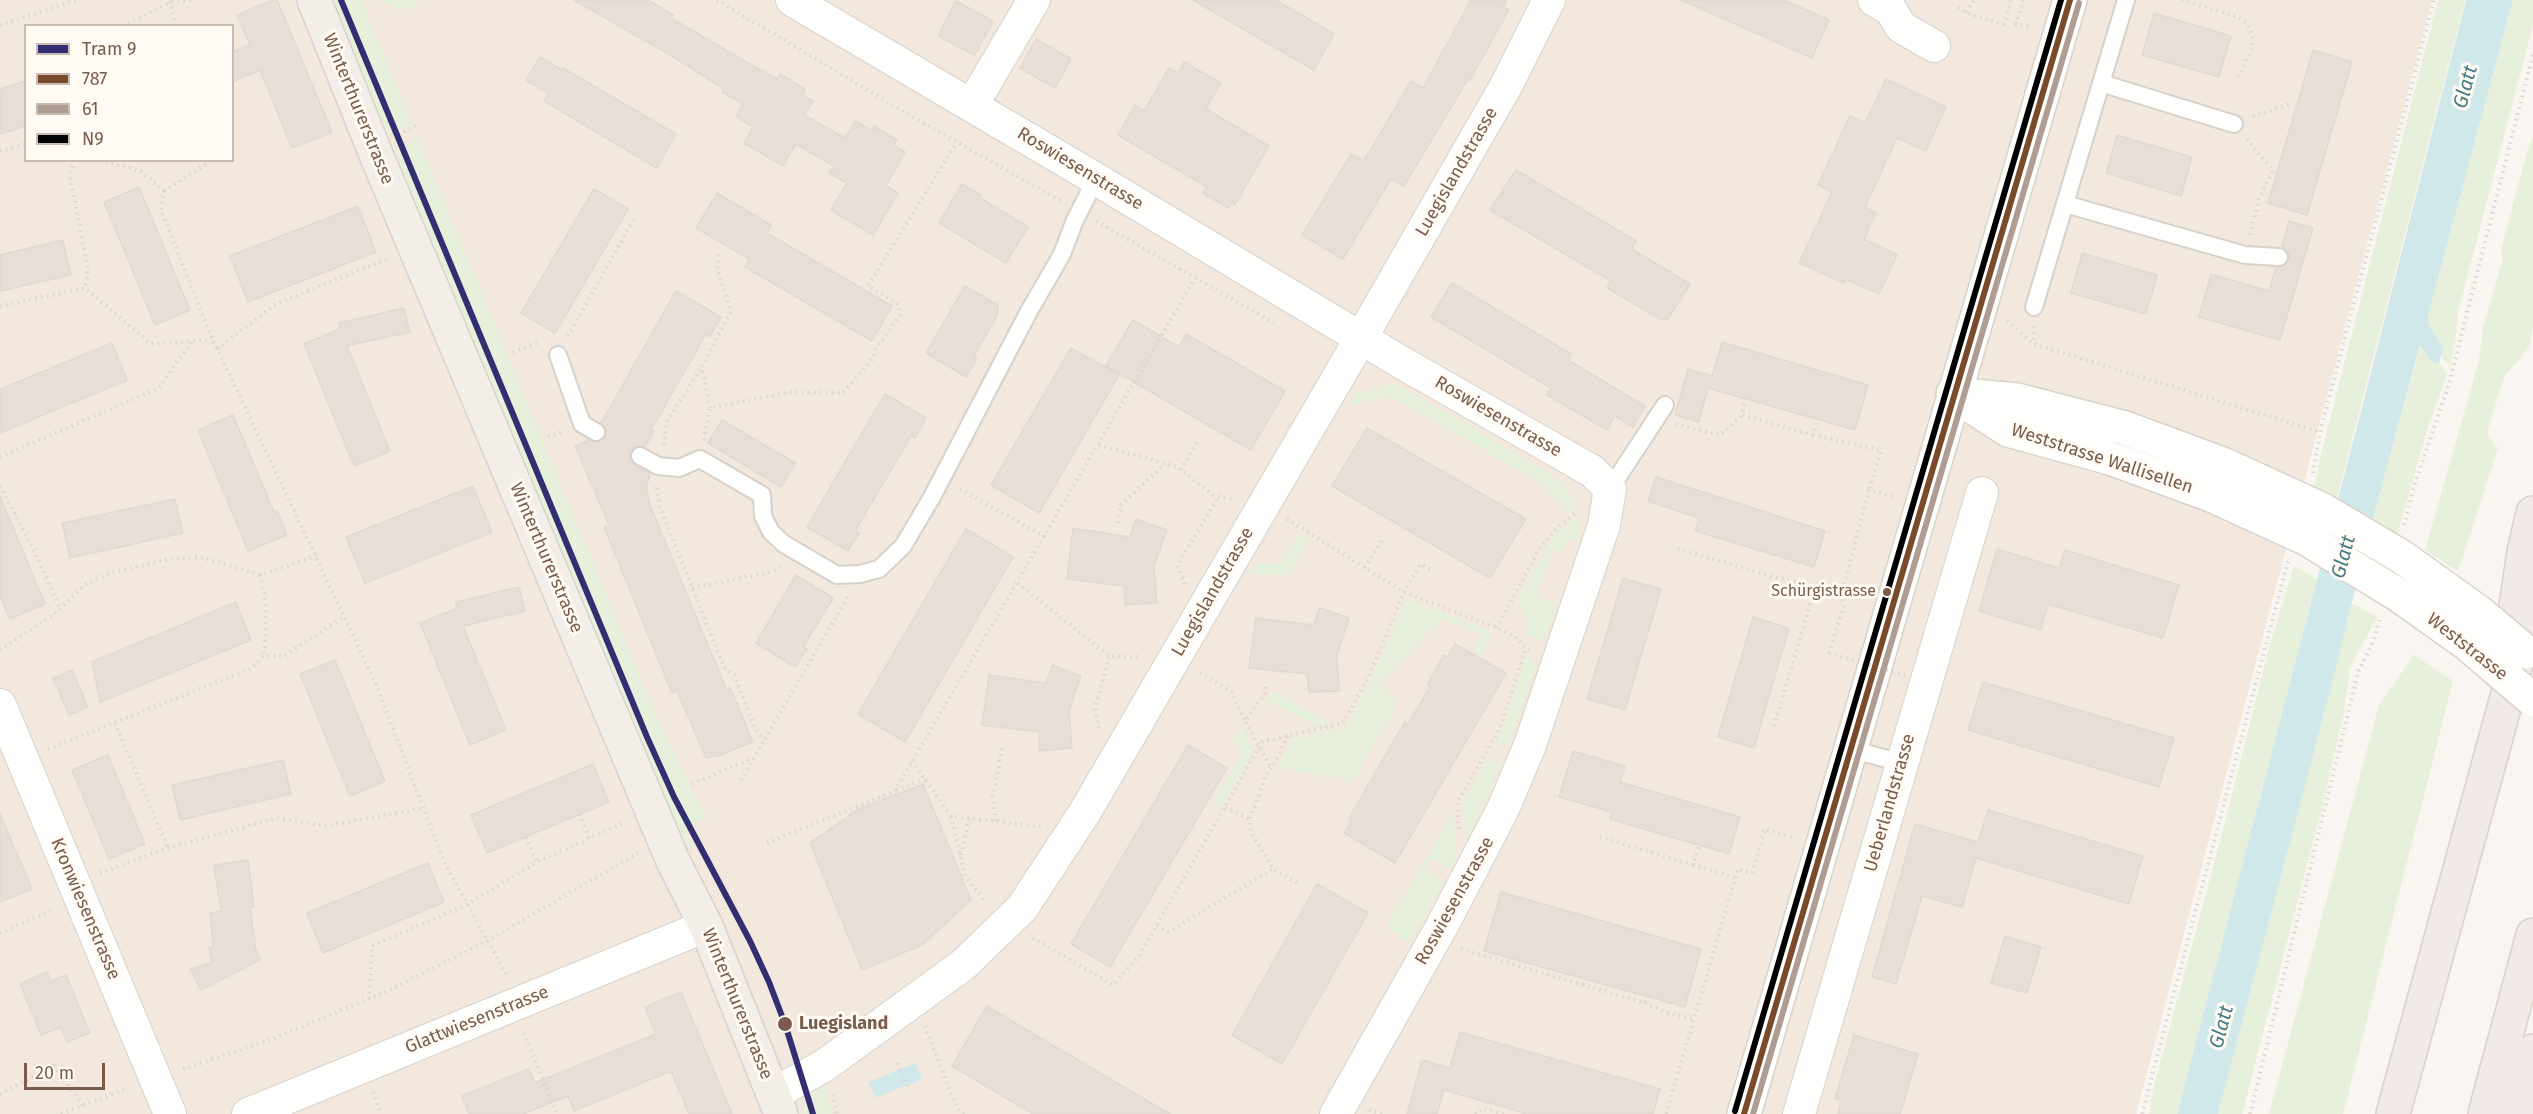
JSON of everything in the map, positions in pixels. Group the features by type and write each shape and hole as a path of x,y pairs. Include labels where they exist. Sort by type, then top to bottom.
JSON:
{"highway":[{"path":"2502,712 2524,552 2533,513"},
{"path":"2393,1114 2533,602"},
{"path":"2482,787 2533,666"},
{"path":"2485,1114 2533,935"},
{"path":"2516,1114 2533,1051"}],"main road":[{"name":"Winterthurerstrasse","path":"314,0 377,157 674,861 706,926 778,1104"},
{"path":"1744,1114 2070,0"},
{"name":"Weststrasse Wallisellen","path":"1953,394 2017,400 2125,428 2225,465 2321,509 2409,563"},
{"name":"Weststrasse Wallisellen","path":"1953,394 2008,430 2110,458 2211,495 2307,539 2400,596"},
{"name":"Weststrasse","path":"2409,563 2480,613 2533,658"},
{"name":"Weststrasse","path":"2400,596 2466,643 2533,700"}],"street":[{"name":"Roswiesenstrasse","path":"792,0 1096,178 1361,338 1592,471 1610,489 1604,525 1530,745 1503,809 1453,906 1336,1114"},
{"path":"972,105 1034,0"},
{"name":"Luegislandstrasse","path":"778,1104 825,1065 963,965 1022,908 1085,812 1361,338 1507,84 1549,0"},
{"path":"1874,0 1891,10 1901,27 1934,46"},
{"name":"Ueberlandstrasse","path":"1799,1114 1982,493"},
{"name":"Kronwiesenstrasse","path":"0,705 171,1114"},
{"name":"Glattwiesenstrasse","path":"248,1114 706,926"}],"lane":[{"path":"2034,308 2126,0"},
{"path":"2101,82 2234,124"},
{"path":"640,456 663,467 679,468 700,459 762,495 763,516 771,532 784,544 837,575 860,574 879,569 903,546 932,497 1028,313 1062,254 1079,211 1096,178"},
{"path":"2065,204 2245,255 2279,257"},
{"path":"558,355 582,424 596,432"},
{"path":"1610,489 1661,412"},
{"path":"1850,748 1902,763"}],"path":[{"path":"0,25 77,0"},
{"path":"127,24 171,1 194,0"},
{"path":"717,0 957,142 1276,324"},
{"path":"1966,12 1974,0"},
{"path":"1958,8 2004,24 2011,0"},
{"path":"2023,0 2016,24 2030,27"},
{"path":"2182,0 2238,17 2247,24 2252,34 2253,47 2236,80"},
{"path":"2311,483 2320,432 2434,0"},
{"path":"171,1 175,24"},
{"path":"2245,255 2259,198 2273,171 2234,124 2292,103"},
{"path":"710,408 790,392 843,393 874,357 875,350 900,315 899,305 868,286 957,142"},
{"path":"0,151 24,145"},
{"path":"74,162 70,178 88,268 85,288"},
{"path":"107,162 141,171 164,191"},
{"path":"210,162 164,191 161,210 212,340 376,684 445,864 513,986 520,1023 557,1114"},
{"path":"558,355 634,219"},
{"path":"720,251 717,269 731,311 702,367 666,423 663,467 657,487 660,507 724,667 734,675 755,728 764,740"},
{"path":"217,349 276,304 393,256"},
{"path":"895,790 1195,278"},
{"path":"0,306 85,288"},
{"path":"85,288 151,344 212,340"},
{"path":"2007,321 2034,344 2320,432"},
{"path":"0,457 159,388 192,341"},
{"path":"700,459 710,408 702,367"},
{"path":"1661,412 1720,435 1742,415 1745,398"},
{"path":"1742,415 1813,435 1881,450 1841,596 1844,605 1829,653 1907,676"},
{"path":"1813,435 1818,419"},
{"path":"1181,470 1197,442"},
{"path":"1099,445 1181,470 1213,495 1238,501"},
{"path":"1118,524 1121,505 1166,464"},
{"path":"952,484 1045,537"},
{"path":"0,486 35,552 60,609"},
{"path":"1869,490 1892,497 1926,488"},
{"path":"1186,588 1177,567 1219,496"},
{"path":"1497,628 1539,549 1558,527 1583,509"},
{"path":"1279,513 1404,592 1497,628 1514,636 1528,648 1500,728 1457,803 1460,838"},
{"path":"1365,568 1383,539"},
{"path":"1678,549 1841,596"},
{"path":"692,588 771,572 790,562 797,552"},
{"path":"0,650 60,609 86,584 110,573 174,558 200,557 260,575 316,556"},
{"path":"2142,1114 2289,556"},
{"path":"1032,938 1113,985 1139,956 1262,742 1342,723 1369,676 1404,592 1421,564 1431,570"},
{"path":"741,780 860,574"},
{"path":"37,753 252,668 263,656 266,638 265,598 260,575"},
{"path":"1018,583 1108,656 1147,658"},
{"path":"1774,726 1815,588"},
{"path":"263,656 284,656 345,616"},
{"path":"1102,739 1095,709 1108,656"},
{"path":"1197,672 1231,691 1271,767"},
{"path":"1245,721 1266,693 1266,687"},
{"path":"115,723 168,848"},
{"path":"1289,736 1268,770 1250,819 1251,832 1256,843 1273,869 1300,884"},
{"path":"996,821 993,797 1002,748"},
{"path":"692,784 753,758"},
{"path":"912,761 951,816 965,876 987,903"},
{"path":"767,843 925,779"},
{"path":"99,874 168,848 278,818 326,826 424,808"},
{"path":"1225,808 1250,819"},
{"path":"580,814 589,838"},
{"path":"951,816 1047,828"},
{"path":"961,857 969,818"},
{"path":"369,999 372,946 468,904 537,862 628,821"},
{"path":"1666,1114 1738,869 1752,873 1765,829 1792,837"},
{"path":"526,837 537,862"},
{"path":"1600,837 1736,878"},
{"path":"1693,865 1699,845"},
{"path":"61,1114 156,1078 275,1038 369,999 487,941 639,853"},
{"path":"1157,926 1168,932 1273,869"},
{"path":"0,933 56,909"},
{"path":"1452,945 1523,964 1583,985 1646,1003 1668,1013 1694,1019"},
{"path":"1583,985 1584,979"},
{"path":"1646,1003 1647,996"},
{"path":"923,1019 957,1109 965,1114"},
{"path":"898,1063 909,1090"},
{"path":"0,1094 54,1066 83,1105"},
{"path":"831,1084 837,1114"},
{"path":"371,1086 381,1114"},
{"path":"1475,1114 1483,1108 1504,1114"}],"shaded area":[{"path":"0,0 2432,0 2136,1114 0,1114"}],"green space":[{"path":"333,0 361,0 412,125 384,137 353,48"},
{"path":"381,0 419,0 417,5 398,11"},
{"path":"2438,0 2465,0 2336,502 2314,490 2321,454"},
{"path":"2513,0 2533,0 2533,25 2458,312 2450,367 2441,356 2443,348 2428,323 2428,316"},
{"path":"2533,138 2533,326 2529,347 2504,377 2487,433 2498,449 2458,571 2425,550 2479,360 2483,328 2503,259 2501,250 2528,148"},
{"path":"418,139 655,713 706,818 684,830 692,846 685,849 432,241 396,164 401,162 395,148"},
{"path":"2421,344 2432,362 2439,363 2447,374 2426,433 2397,536 2372,522"},
{"path":"1395,383 1552,475 1578,503 1578,507 1571,513 1541,483 1391,396 1349,406 1356,393"},
{"path":"1578,515 1580,531 1577,541 1568,538 1563,552 1553,549 1536,597 1556,604 1544,641 1526,635 1526,616 1519,599 1550,542"},
{"path":"1298,535 1311,538 1288,575 1250,574 1257,563 1281,563"},
{"path":"2294,566 2317,579 2177,1114 2149,1114 2153,1089 2221,838 2268,651"},
{"path":"1406,599 1494,632 1480,656 1473,651 1483,634 1441,619 1380,682 1397,705 1353,781 1278,768 1292,740 1345,728 1372,680"},
{"path":"2352,603 2377,617 2350,668 2344,712 2323,804 2242,1114 2218,1114"},
{"path":"2414,655 2453,681 2343,1114 2269,1114 2379,705"},
{"path":"1526,658 1537,664 1508,748 1495,742 1501,731"},
{"path":"1273,691 1324,719 1326,724 1317,726 1266,700"},
{"path":"1244,728 1253,751 1221,807 1212,805 1241,754 1232,736"},
{"path":"1487,758 1501,765 1465,842 1462,805"},
{"path":"1454,812 1455,860 1450,869 1431,859 1424,870 1444,881 1410,942 1385,928"},
{"path":"823,1085 832,1114 802,1114 805,1102"}],"water":[{"name":"Glatt","path":"2466,0 2513,0 2428,316 2428,323 2443,348 2439,363 2432,362 2420,345 2218,1114 2177,1114 2364,400"},
{"path":"916,1063 922,1079 875,1098 869,1082"}],"building":[{"path":"277,0 332,132 292,148 260,70 234,81 234,51 250,45 237,15"},
{"path":"574,0 648,0 673,15 671,18 741,59 777,79 780,74 805,89 802,95 813,101 804,115 845,138 856,121 872,131 874,126 897,140 894,145 905,152 886,186 898,193 873,235 831,210 847,183 829,173 834,166 796,144 783,166 744,143 753,127 736,116 743,104 722,92 724,89 672,56"},
{"path":"1193,0 1276,0 1334,34 1314,70"},
{"path":"1471,0 1507,0 1503,7 1509,10 1470,80 1468,79 1404,186 1391,179 1343,259 1302,235 1351,154 1364,161 1411,81 1423,88"},
{"path":"1681,0 1784,0 1829,20 1812,58"},
{"path":"956,1 993,21 975,55 938,36"},
{"path":"2154,13 2231,36 2219,77 2142,55"},
{"path":"1036,39 1071,59 1055,88 1020,68"},
{"path":"2313,50 2352,62 2307,215 2268,203"},
{"path":"540,57 676,134 657,168 544,101 548,93 526,80"},
{"path":"1184,62 1221,83 1206,109 1269,146 1235,205 1232,202 1228,208 1203,193 1207,187 1118,135 1135,105 1144,111 1169,68 1178,73"},
{"path":"1886,79 1946,107 1926,151 1897,138 1865,207 1876,213 1864,239 1897,255 1879,294 1846,279 1844,283 1799,263 1832,192 1818,185 1850,116 1865,123"},
{"path":"24,82 24,127 0,134 0,89"},
{"path":"2117,135 2192,157 2181,196 2106,173"},
{"path":"1516,170 1636,241 1632,249 1690,284 1668,319 1660,319 1607,288 1611,281 1490,210"},
{"path":"962,184 981,195 980,198 1028,227 1006,263 939,223"},
{"path":"139,187 190,310 155,325 104,202"},
{"path":"594,189 628,209 555,333 521,313"},
{"path":"717,193 771,225 767,233 892,306 872,341 745,267 749,259 696,228"},
{"path":"358,206 376,252 248,302 230,256"},
{"path":"2289,221 2313,228 2280,340 2199,317 2211,274 2269,291 2276,267 2284,266 2289,258 2288,252 2282,247"},
{"path":"63,240 71,275 0,291 0,255"},
{"path":"2082,253 2157,275 2146,314 2071,293"},
{"path":"1452,283 1571,354 1568,360 1645,406 1633,427 1615,416 1607,430 1547,395 1551,388 1431,317"},
{"path":"965,286 998,305 998,314 974,356 977,358 966,377 926,353"},
{"path":"676,291 721,317 710,336 706,334 651,430 654,431 645,447 634,447 630,457 634,465 650,474 646,488 650,505 727,691 730,687 753,742 715,757 714,755 706,758 677,691 672,693 604,527 609,525 575,446 589,440 601,441 605,438 606,431 601,423"},
{"path":"404,308 410,332 347,346 390,451 354,466 304,344 340,329 339,323"},
{"path":"1133,320 1179,347 1186,334 1285,391 1251,450 1106,366"},
{"path":"1722,342 1868,385 1855,430 1708,388 1699,422 1675,415 1688,369 1712,376"},
{"path":"112,343 127,380 0,433 0,389"},
{"path":"1071,348 1119,375 1039,513 991,485"},
{"path":"885,394 926,418 915,438 911,436 855,531 859,533 848,551 807,527"},
{"path":"233,415 274,512 277,511 287,535 248,551 198,430"},
{"path":"722,420 795,463 781,487 708,443"},
{"path":"1367,428 1526,519 1490,578 1332,486"},
{"path":"1656,477 1825,531 1814,567 1695,531 1699,518 1648,501"},
{"path":"473,486 492,532 365,583 346,537"},
{"path":"0,496 45,604 10,619 0,596"},
{"path":"175,499 183,533 70,558 62,523"},
{"path":"1136,519 1167,530 1154,566 1157,603 1125,605 1124,586 1067,579 1073,528 1130,537"},
{"path":"966,529 1013,557 905,742 858,714"},
{"path":"1997,549 2059,568 2065,550 2179,585 2163,638 2048,604 2041,630 1979,611"},
{"path":"796,575 833,598 803,647 807,649 795,667 756,643"},
{"path":"1623,578 1661,589 1625,710 1587,699"},
{"path":"519,587 525,611 463,626 506,730 470,745 420,623 456,609 456,602"},
{"path":"236,602 251,640 100,702 92,662"},
{"path":"1320,608 1349,618 1337,655 1339,691 1309,692 1307,674 1249,668 1256,618 1313,625"},
{"path":"1753,617 1789,628 1754,748 1718,737"},
{"path":"1455,644 1506,673 1395,863 1344,833 1352,820 1349,818 1383,759 1405,722 1408,724 1430,687 1427,685 1444,655 1448,657"},
{"path":"335,660 385,781 350,796 300,674"},
{"path":"1052,665 1081,676 1069,711 1072,748 1040,751 1039,732 982,725 989,675 1046,683"},
{"path":"72,670 88,707 69,715 53,678"},
{"path":"1983,682 2174,738 2159,787 1968,730"},
{"path":"1188,745 1227,768 1110,967 1071,944"},
{"path":"1573,751 1625,766 1620,782 1740,817 1729,854 1610,819 1612,812 1559,797"},
{"path":"108,755 145,844 109,859 72,770"},
{"path":"283,760 291,794 180,820 172,785"},
{"path":"593,764 609,802 487,853 471,815"},
{"path":"923,784 971,900 922,945 862,970 810,843 857,810"},
{"path":"1988,810 2143,856 2129,904 1976,858 1962,907 1922,896 1896,984 1872,977 1915,824 1978,842"},
{"path":"0,814 32,889 0,902"},
{"path":"248,860 254,907 250,908 256,950 260,960 201,990 190,969 212,962 209,948 213,946 210,913 221,911 214,865"},
{"path":"428,863 444,902 323,953 307,913"},
{"path":"1317,884 1368,913 1282,1064 1232,1035"},
{"path":"1501,892 1701,949 1685,1007 1484,951"},
{"path":"2005,936 2041,947 2027,993 1991,983"},
{"path":"47,972 51,981 66,975 90,1033 67,1042 61,1027 41,1035 20,984"},
{"path":"681,992 732,1114 689,1114 671,1071 574,1111 568,1096 523,1114 469,1114 462,1096 529,1069 535,1083 656,1034 645,1007"},
{"path":"987,1006 1170,1114 1033,1114 952,1066"},
{"path":"1460,1032 1660,1089 1653,1114 1527,1114 1444,1090 1437,1114 1407,1114 1422,1060 1450,1068"},
{"path":"1854,1035 1918,1054 1900,1114 1838,1114 1842,1100 1835,1098"}],"tram line":[{"name":"9","path":"341,0 647,737 674,797 750,941 769,982 785,1024 813,1114"}],"transit line":[{"name":"N9","path":"1735,1111 2061,0"},
{"name":"787","path":"1744,1114 2070,0"},
{"name":"61","path":"1753,1114 2079,3"}],"place":[{"name":"Schürgistrasse","path":"1887,592"},
{"name":"Luegisland","path":"785,1024"}]}
